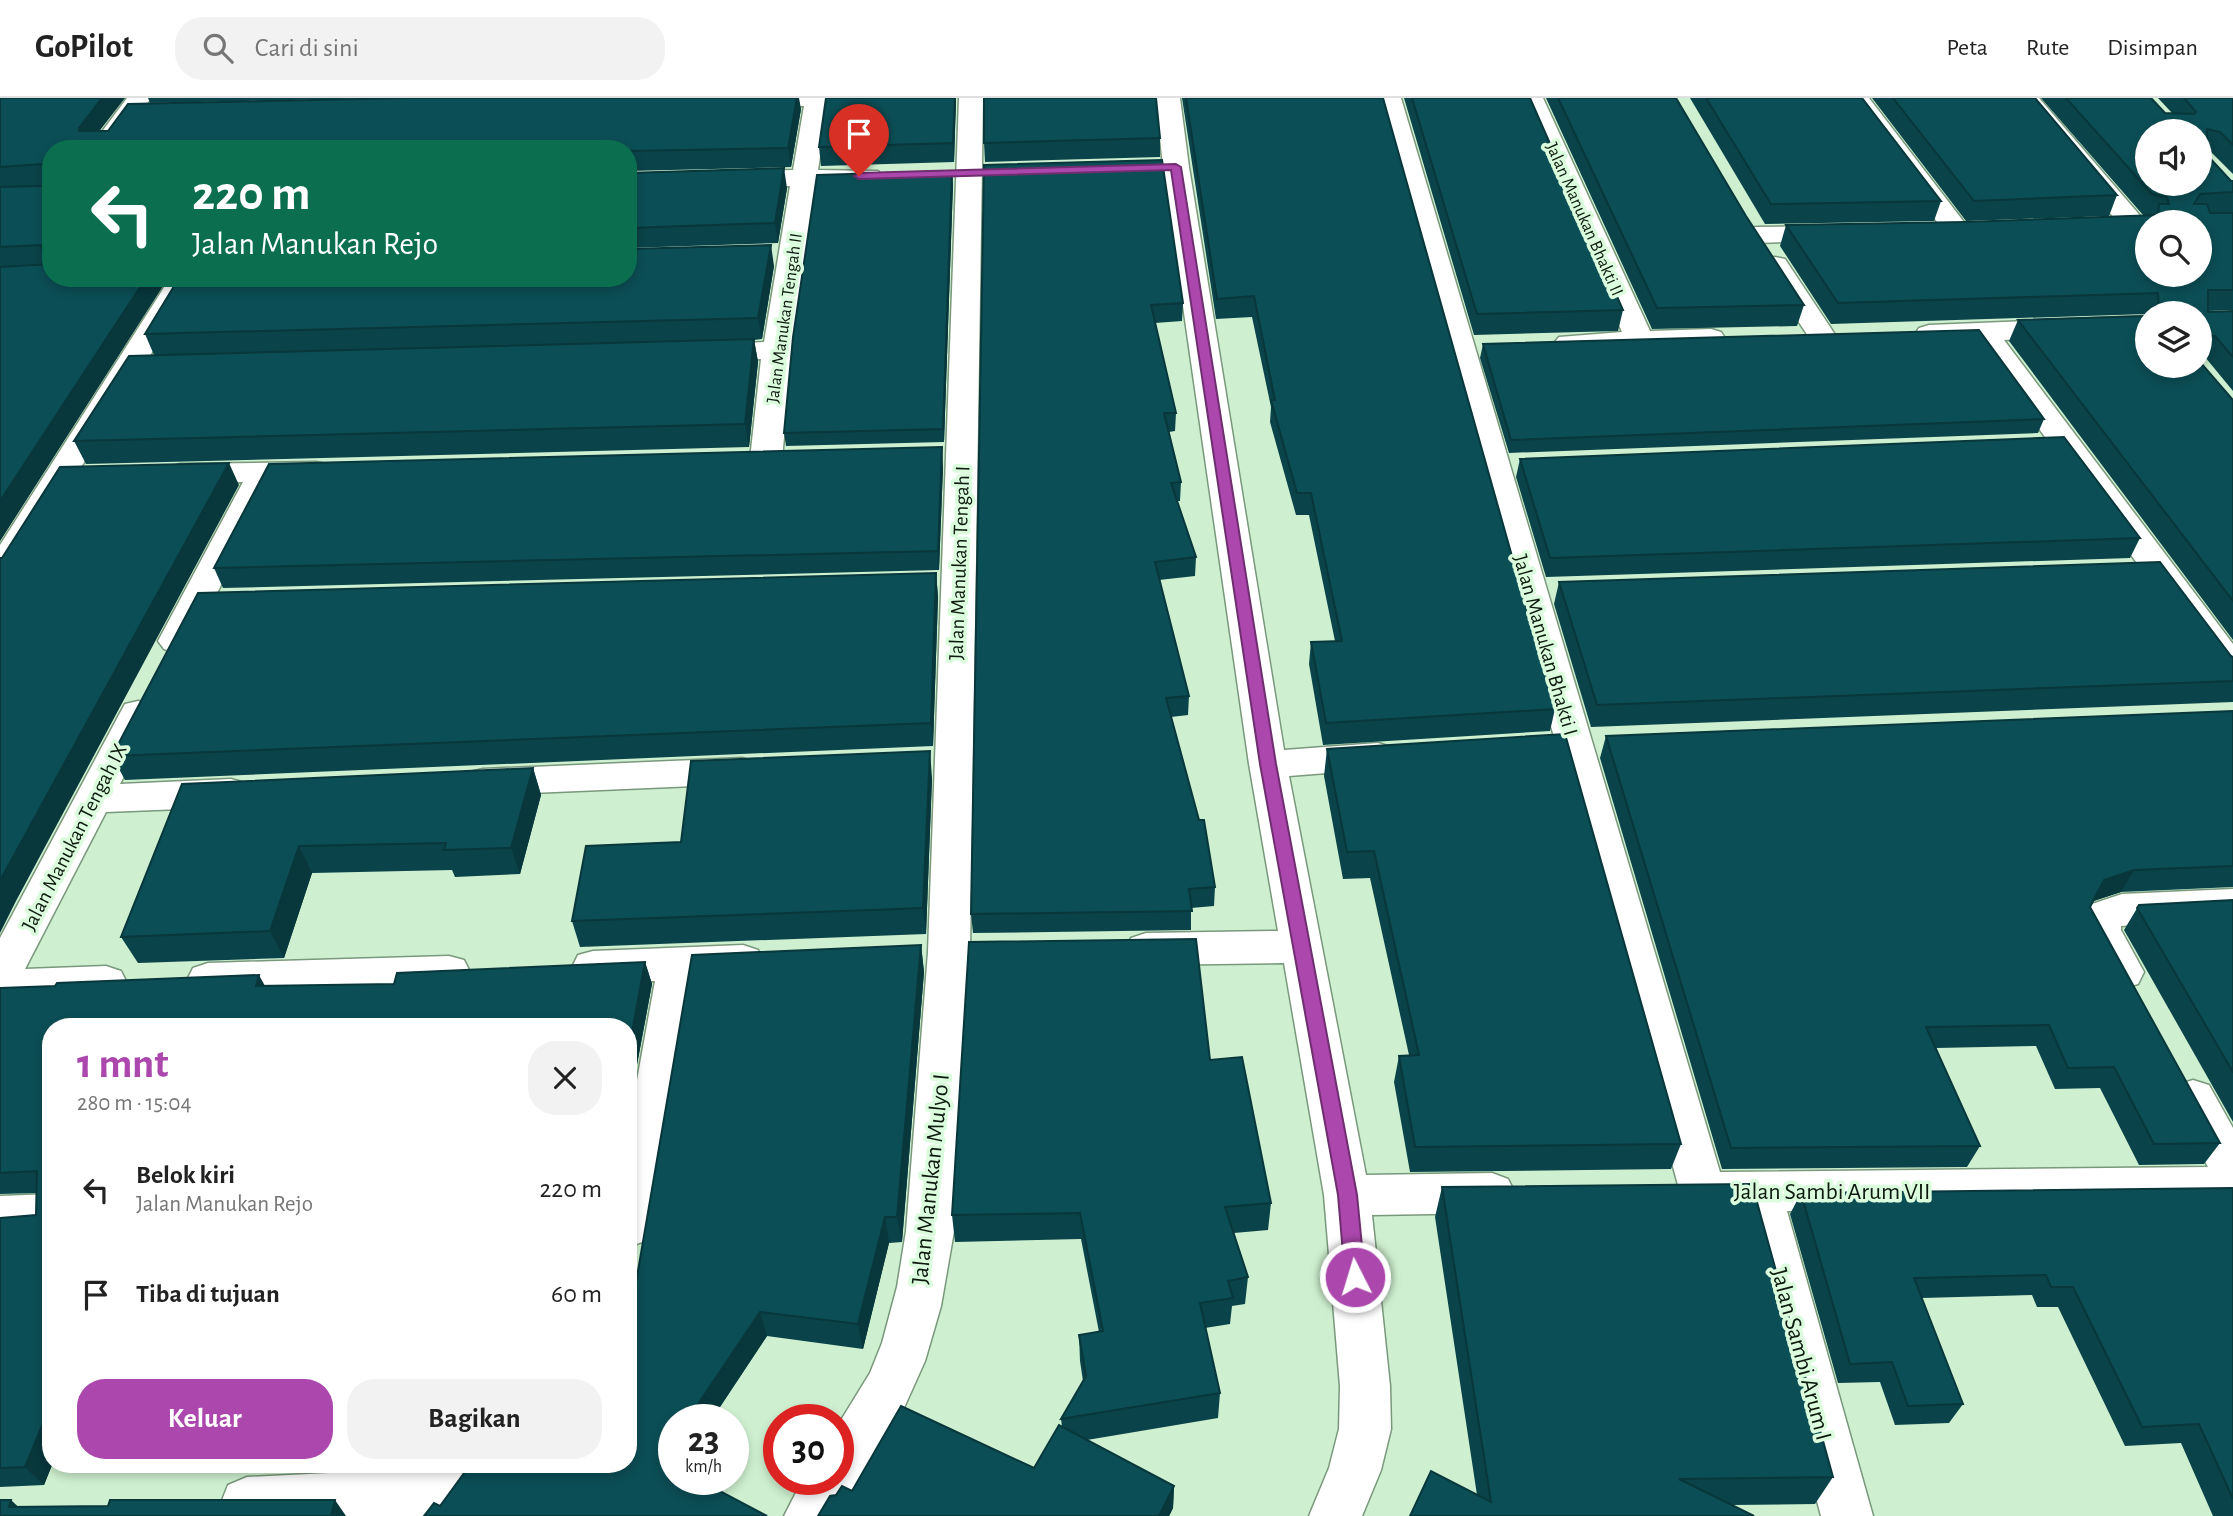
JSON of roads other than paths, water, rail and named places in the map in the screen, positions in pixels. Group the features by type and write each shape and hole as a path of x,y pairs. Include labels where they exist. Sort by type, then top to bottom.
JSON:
{"street":[{"path":"722,100 817,98"},
{"name":"Jalan Manukan Tengah II","path":"765,459 777,350 778,254 803,178 817,98"},
{"name":"Jalan Manukan Tengah I","path":"949,952 940,762 949,454 970,173 971,98"},
{"path":"1168,98 1162,168 1347,1195 1365,1386 1366,1429 1356,1470 1335,1516"},
{"name":"Jalan Manukan Bhakti I","path":"1390,98 1475,347 1545,590 1575,744 1683,1192"},
{"name":"Jalan Manukan Bhakti II","path":"1531,98 1639,340"},
{"path":"1857,98 1958,232"},
{"path":"2026,98 2135,218"},
{"path":"108,140 133,106 161,113"},
{"path":"637,182 887,176"},
{"path":"1823,336 1749,224 1863,233"},
{"path":"2107,226 2135,225"},
{"path":"1931,232 1985,231"},
{"path":"0,571 59,477 142,367 180,287"},
{"path":"1903,335 2135,326"},
{"path":"1984,333 2051,444 2159,570 2233,669"},
{"path":"1543,344 1744,338"},
{"path":"680,352 777,350"},
{"path":"155,475 348,470"},
{"name":"Jalan Manukan Tengah IX","path":"0,978 264,472"},
{"path":"59,477 100,476"},
{"path":"2117,571 2159,570"},
{"path":"196,603 237,602"},
{"path":"1268,764 1408,755"},
{"path":"454,783 774,769"},
{"path":"93,799 260,792"},
{"path":"2140,1002 2100,930 2102,918 2122,909 2233,904"},
{"path":"1112,950 1302,947"},
{"name":"Jalan Manukan Mulyo I","path":"854,1444 893,1379 908,1338 925,1272 949,952"},
{"path":"554,968 784,959"},
{"path":"637,1179 679,964"},
{"path":"0,987 485,971"},
{"path":"2173,1062 2233,1170"},
{"name":"Jalan Sambi Arum VII","path":"1683,1192 2233,1187"},
{"name":"Jalan Sambi Arum I","path":"1758,1191 1847,1516"},
{"path":"1347,1195 1539,1193"},
{"path":"0,1217 42,1215"},
{"path":"207,1505 443,1491"},
{"path":"810,1516 823,1495"}]}
